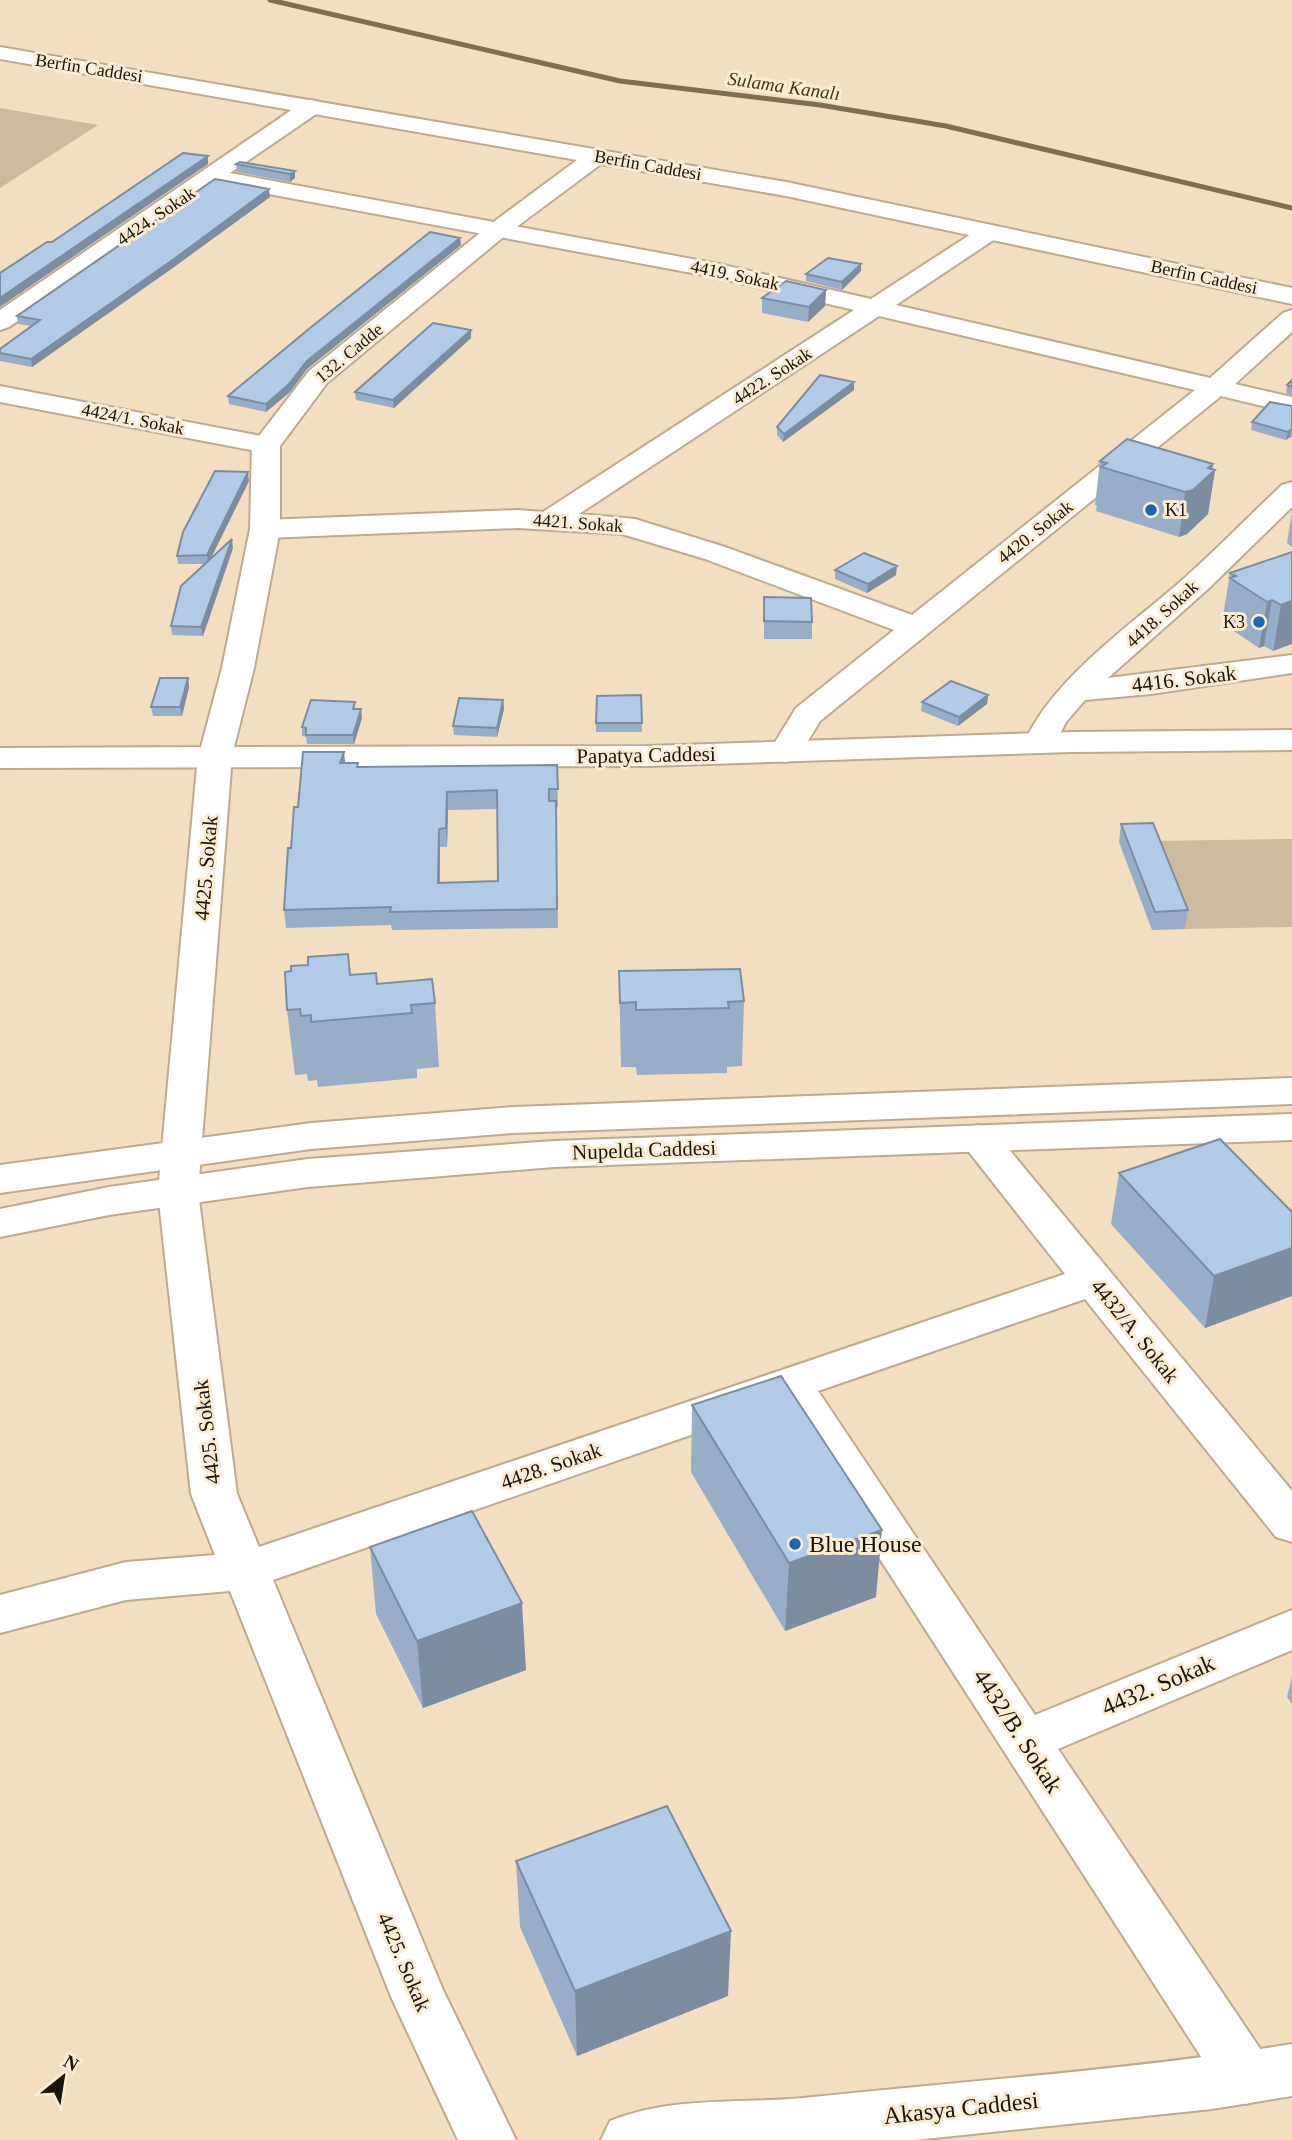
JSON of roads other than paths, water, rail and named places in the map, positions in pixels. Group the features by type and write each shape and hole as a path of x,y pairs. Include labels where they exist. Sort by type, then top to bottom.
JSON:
{"street":[{"name":"Berfin Caddesi","path":"0,53 786,189 1292,296"},
{"name":"4424. Sokak","path":"0,322 312,107"},
{"name":"132. Cadde","path":"266,445 318,377 499,229 595,157"},
{"name":"4419. Sokak","path":"214,177 719,271 879,306 1292,405"},
{"name":"4422. Sokak","path":"552,519 879,306 975,239 990,232"},
{"name":"4420. Sokak","path":"785,752 807,715 1217,386 1292,318"},
{"name":"4424/1. Sokak","path":"0,394 266,445"},
{"path":"215,756 237,668 265,529 266,445"},
{"name":"4418. Sokak","path":"1040,743 1051,719 1075,691 1190,590 1292,492"},
{"name":"4421. Sokak","path":"265,529 421,521 552,519 625,525 715,553 915,627"},
{"path":"1190,590 1233,585"},
{"name":"4416. Sokak","path":"1075,691 1151,684 1292,664"},
{"name":"Papatya Caddesi","path":"0,758 646,756 1040,743 1292,740"},
{"name":"4425. Sokak","path":"215,756 180,1173 214,1494 419,1999 487,2140"},
{"name":"Nupelda Caddesi","path":"0,1223 109,1201 180,1173 312,1136 513,1120 822,1106 1292,1091"},
{"name":"Nupelda Caddesi","path":"0,1179 180,1173 308,1173 554,1154 1292,1127"},
{"name":"4432/A. Sokak","path":"978,1138 1292,1524"},
{"name":"4428. Sokak","path":"0,1615 126,1581 245,1571 1094,1280"},
{"name":"4432/B. Sokak","path":"790,1384 1024,1741 1269,2074"},
{"name":"4432. Sokak","path":"1024,1741 1292,1629"},
{"name":"Akasya Caddesi","path":"630,2140 682,2130 794,2133 1269,2074"}],"waterway":[{"name":"Sulama Kanalı","path":"270,0 620,81 820,105 946,126 1292,208"}],"place":[{"name":"K1","path":"1151,510"},
{"name":"K3","path":"1259,622"},
{"name":"Blue House","path":"795,1544"}]}
